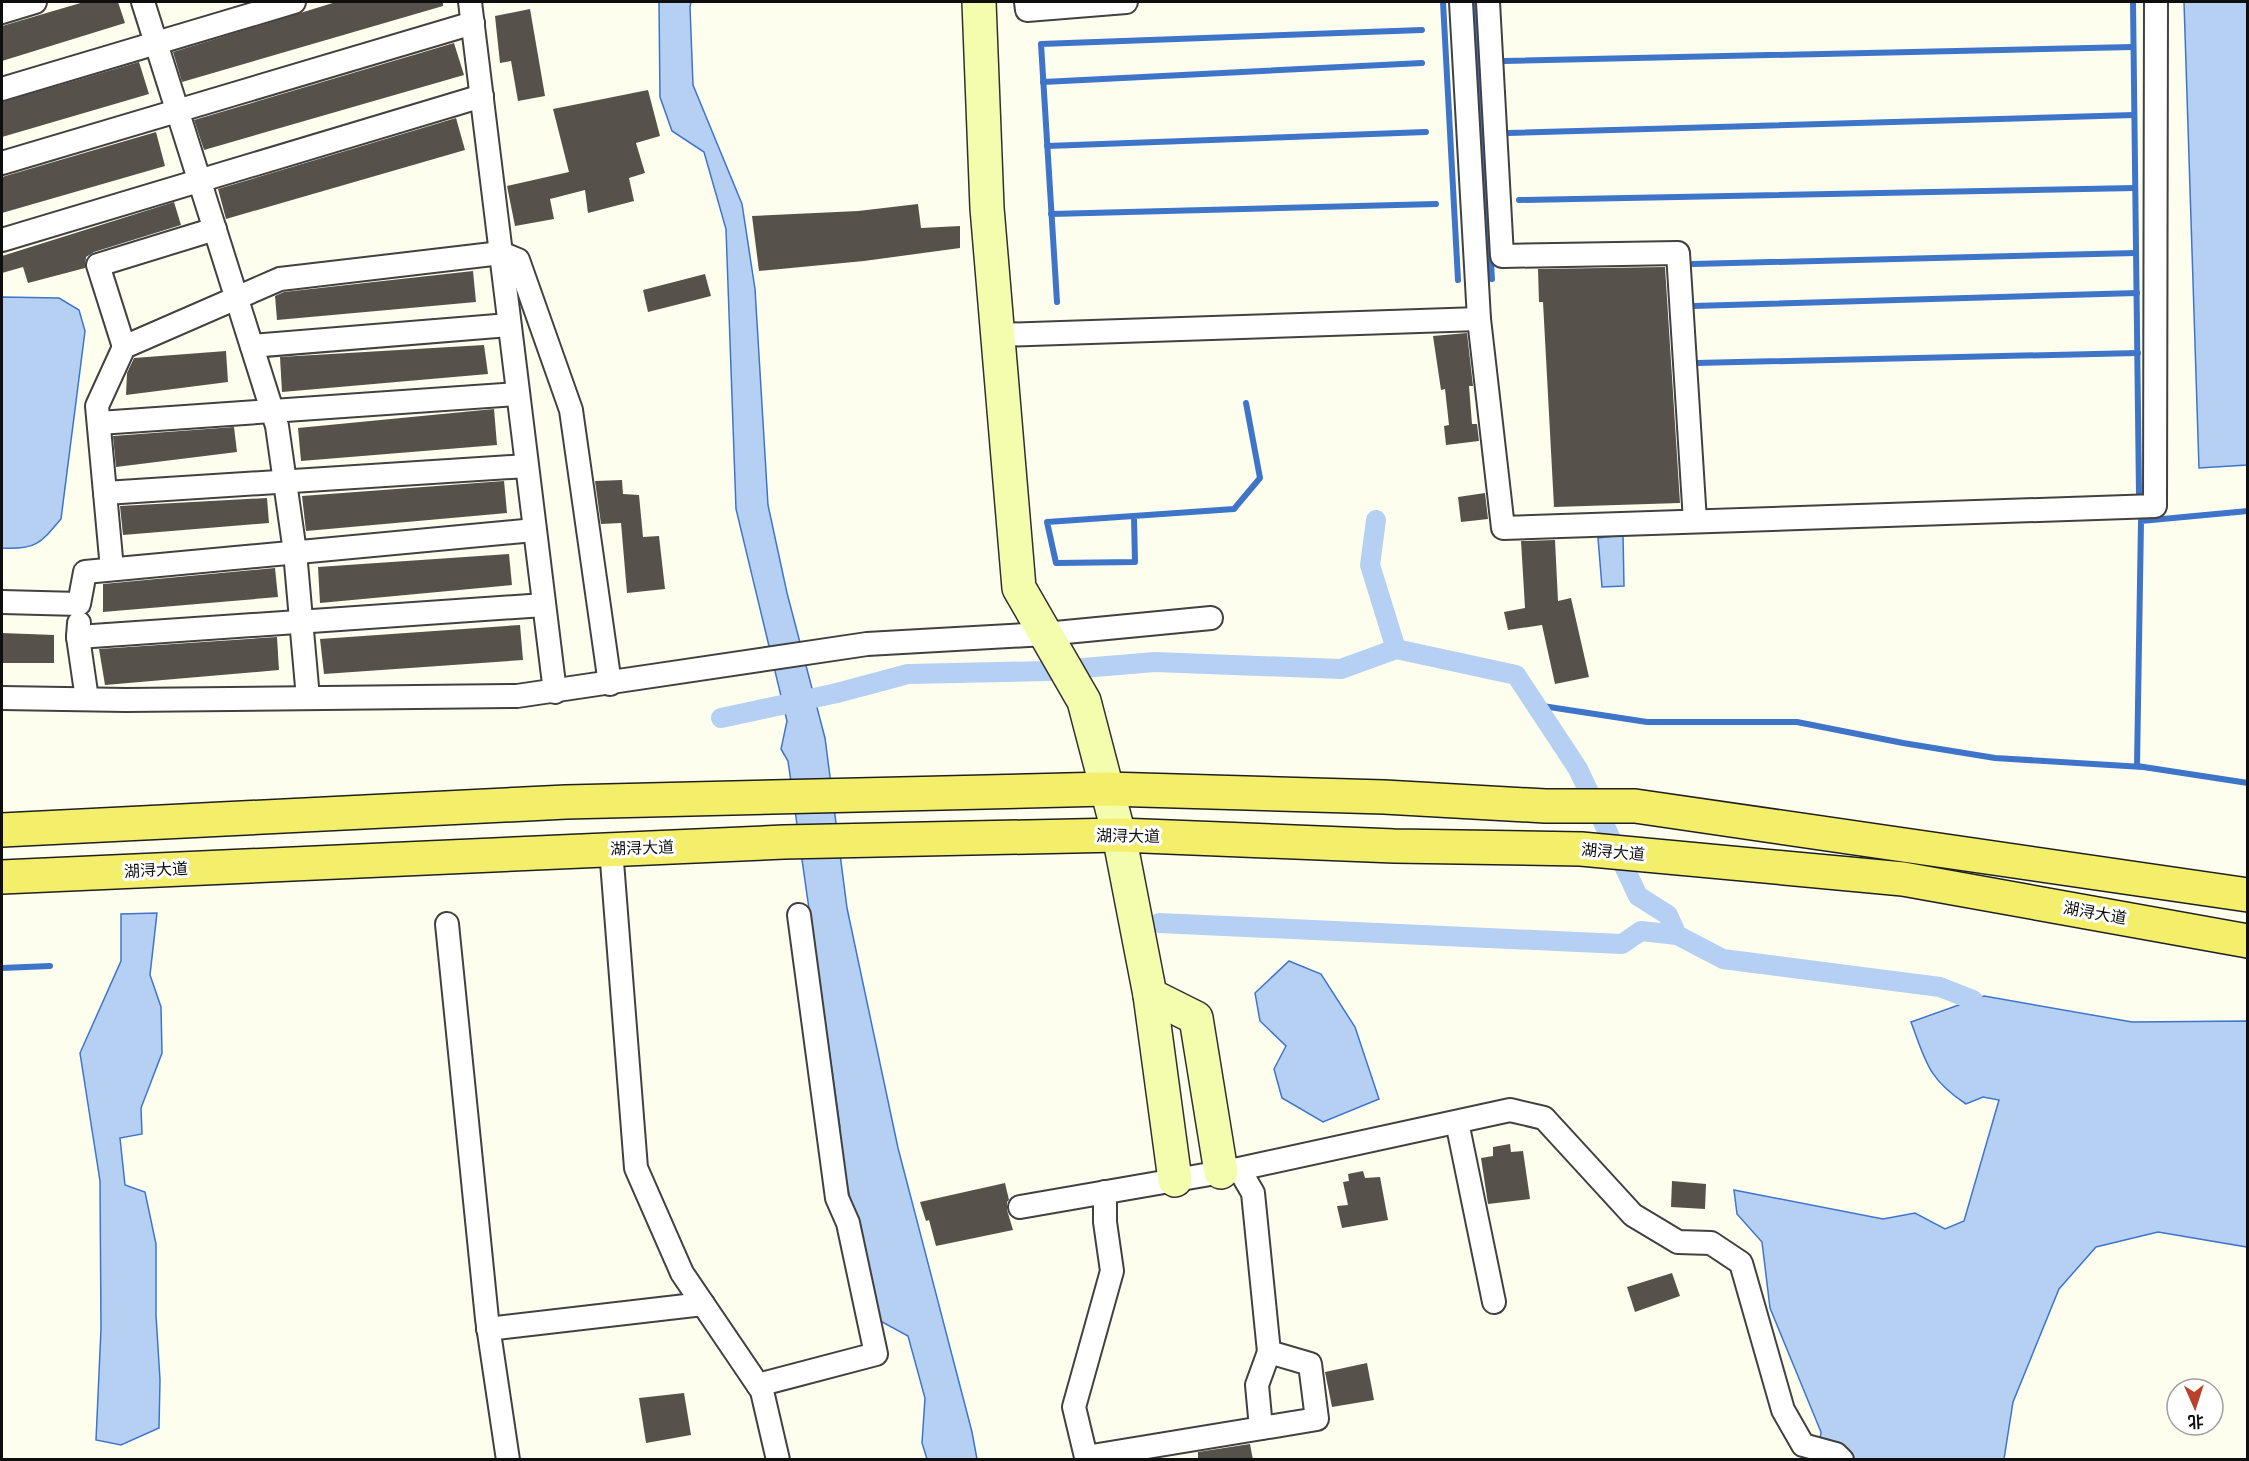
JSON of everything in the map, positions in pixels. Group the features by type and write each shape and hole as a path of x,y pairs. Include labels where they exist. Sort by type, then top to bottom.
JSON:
{"main road":[{"path":"2,830 566,802 1107,789 1384,796 1545,806 1635,806 2247,895"},
{"name":"湖浔大道","path":"2,877 611,849 879,839 1119,835 1394,846 1581,849 1903,879 2247,941"}],"street":[{"path":"2,12 35,2"},
{"path":"143,2 277,426 295,552 308,698"},
{"path":"2,89 294,2"},
{"path":"980,2 987,208 1019,588 1084,701 1119,835 1150,995 1174,1180"},
{"path":"1026,2 1027,10 1103,2 1126,2"},
{"path":"1461,2 1479,319 1503,528 2155,506 2156,2"},
{"path":"1488,2 1502,256 1678,253 1695,521"},
{"path":"2,163 177,111 472,12 555,692"},
{"path":"2,240 482,96"},
{"path":"112,569 97,406 124,347 98,265 215,229"},
{"path":"124,347 280,279 501,253 518,260 571,410 609,684"},
{"path":"998,335 1479,319"},
{"path":"252,346 509,325"},
{"path":"99,423 518,394"},
{"path":"105,493 526,466"},
{"path":"87,699 78,637 79,604 84,572 534,530"},
{"path":"2,602 79,604"},
{"path":"78,637 544,605"},
{"path":"2,698 517,696 867,645 1045,634 1211,618"},
{"path":"611,849 636,1168 682,1273 762,1391 778,1460"},
{"path":"758,1385 876,1354 848,1223 837,1198 800,915"},
{"path":"447,924 488,1329 508,1460"},
{"path":"1150,995 1196,1018 1230,1171 1254,1193 1269,1353 1257,1385 1261,1428"},
{"path":"1020,1207 1230,1171 1510,1110 1544,1118 1633,1215 1678,1242 1711,1243 1741,1263 1783,1410 1803,1445 1836,1454 1842,1460"},
{"path":"1457,1122 1494,1302"},
{"path":"1105,1192 1105,1222 1112,1271 1074,1407 1086,1458 1317,1419 1310,1364 1269,1353"},
{"path":"488,1329 703,1304"}],"water":[{"path":"659,2 691,2 693,85 742,204 755,289 768,505 787,593 825,738 847,908 898,1148 972,1432 977,1459 927,1459 922,1443 925,1398 908,1336 873,1317 837,1132 840,1127 788,761 781,749 787,721 736,509 726,229 704,152 672,131 660,97"},
{"path":"2184,2 2247,2 2247,465 2199,468"},
{"path":"2,297 59,298 79,310 85,331 61,519 42,540 22,548 2,548"},
{"path":"1623,535 1624,586 1602,587 1598,538"},
{"path":"157,913 150,975 161,1007 162,1053 141,1108 142,1134 120,1138 125,1185 145,1192 156,1244 159,1428 121,1445 96,1440 101,1329 100,1181 80,1053 121,961 121,914"},
{"path":"1289,961 1321,974 1355,1027 1379,1099 1323,1122 1282,1098 1274,1069 1286,1046 1260,1021 1255,993"},
{"path":"1984,996 2132,1022 2247,1021 2247,1247 2158,1232 2096,1247 2059,1289 2013,1402 2004,1459 1817,1459 1821,1432 1770,1308 1762,1242 1737,1214 1734,1190 1883,1219 1915,1213 1945,1229 1964,1221 1999,1100 1983,1097 1966,1104 1953,1095 1930,1069 1911,1022"}],"building":[{"path":"84,2 118,2 125,23 2,61 2,26"},
{"path":"336,2 443,2 443,6 182,82 173,52"},
{"path":"530,9 545,96 518,101 511,61 500,63 495,16"},
{"path":"454,43 464,75 204,150 194,120"},
{"path":"139,62 149,94 2,137 2,102"},
{"path":"648,90 660,136 636,143 645,173 629,178 634,201 588,213 585,190 550,199 554,219 515,226 507,186 569,172 553,109"},
{"path":"456,118 465,150 226,219 218,189"},
{"path":"156,132 165,166 2,213 2,177"},
{"path":"174,202 181,225 94,252 86,257 85,268 28,283 23,267 2,273 2,256"},
{"path":"918,204 921,228 960,226 960,248 864,261 759,271 752,216 858,211"},
{"path":"1665,267 1680,503 1554,507 1543,302 1539,302 1538,269"},
{"path":"473,271 476,302 277,320 275,296 284,292"},
{"path":"705,274 711,296 648,312 643,290"},
{"path":"1467,333 1473,386 1469,386 1472,424 1477,424 1479,441 1446,445 1444,426 1449,425 1445,389 1441,390 1433,336"},
{"path":"484,345 488,374 282,392 280,357"},
{"path":"226,351 228,382 126,395 127,373 134,358"},
{"path":"494,409 497,445 301,461 298,428"},
{"path":"234,427 237,452 116,467 113,436"},
{"path":"622,480 623,494 639,495 643,537 659,536 665,589 627,593 621,523 601,524 595,481"},
{"path":"504,481 507,513 306,531 302,496"},
{"path":"1485,493 1488,519 1461,522 1458,497"},
{"path":"267,498 269,523 123,535 120,506"},
{"path":"1555,540 1558,601 1571,598 1589,677 1555,684 1542,625 1508,630 1504,612 1525,608 1521,541"},
{"path":"509,554 512,585 320,603 318,567"},
{"path":"275,568 278,597 103,612 103,584"},
{"path":"520,625 523,660 324,674 320,639"},
{"path":"2,633 54,635 54,663 2,663"},
{"path":"277,637 279,670 105,685 99,649"},
{"path":"1510,1144 1511,1152 1523,1151 1530,1199 1488,1204 1481,1158 1493,1156 1493,1147"},
{"path":"1363,1171 1365,1178 1380,1177 1388,1220 1342,1228 1337,1206 1348,1205 1343,1182 1349,1181 1348,1174"},
{"path":"1672,1181 1706,1184 1705,1209 1671,1207"},
{"path":"1005,1183 1009,1200 1007,1210 1013,1230 936,1246 929,1220 926,1221 920,1202"},
{"path":"1672,1273 1680,1296 1635,1312 1627,1287"},
{"path":"1367,1363 1374,1400 1332,1407 1325,1372"},
{"path":"684,1393 691,1435 646,1443 639,1398"},
{"path":"1250,1444 1253,1460 1198,1460 1198,1452"}],"waterway":[{"path":"1443,2 1458,280"},
{"path":"1475,2 1492,279"},
{"path":"2133,2 2139,494"},
{"path":"1057,302 1041,44 1422,30"},
{"path":"1504,61 2133,47"},
{"path":"1043,82 1422,63"},
{"path":"1509,133 2134,115"},
{"path":"1047,146 1426,132"},
{"path":"1519,200 2135,188"},
{"path":"1051,214 1436,204"},
{"path":"1693,264 2136,253"},
{"path":"1693,306 2137,293"},
{"path":"1696,363 2138,353"},
{"path":"1134,516 1135,562 1056,563 1047,522 1234,509 1260,478 1246,403"},
{"path":"2248,511 2141,521 2137,766 2248,783"},
{"path":"1376,520 1370,565 1396,649 1516,675 1578,769 1638,896 1668,915 1677,935 1723,959 1940,987 1973,1000"},
{"path":"721,718 837,693 908,674 1047,671 1155,662 1341,669 1396,649"},
{"path":"1536,705 1647,722 1797,722 1995,758 2143,767"},
{"path":"1159,923 1622,944 1641,931 1677,935"},
{"path":"2,968 50,966"}]}
